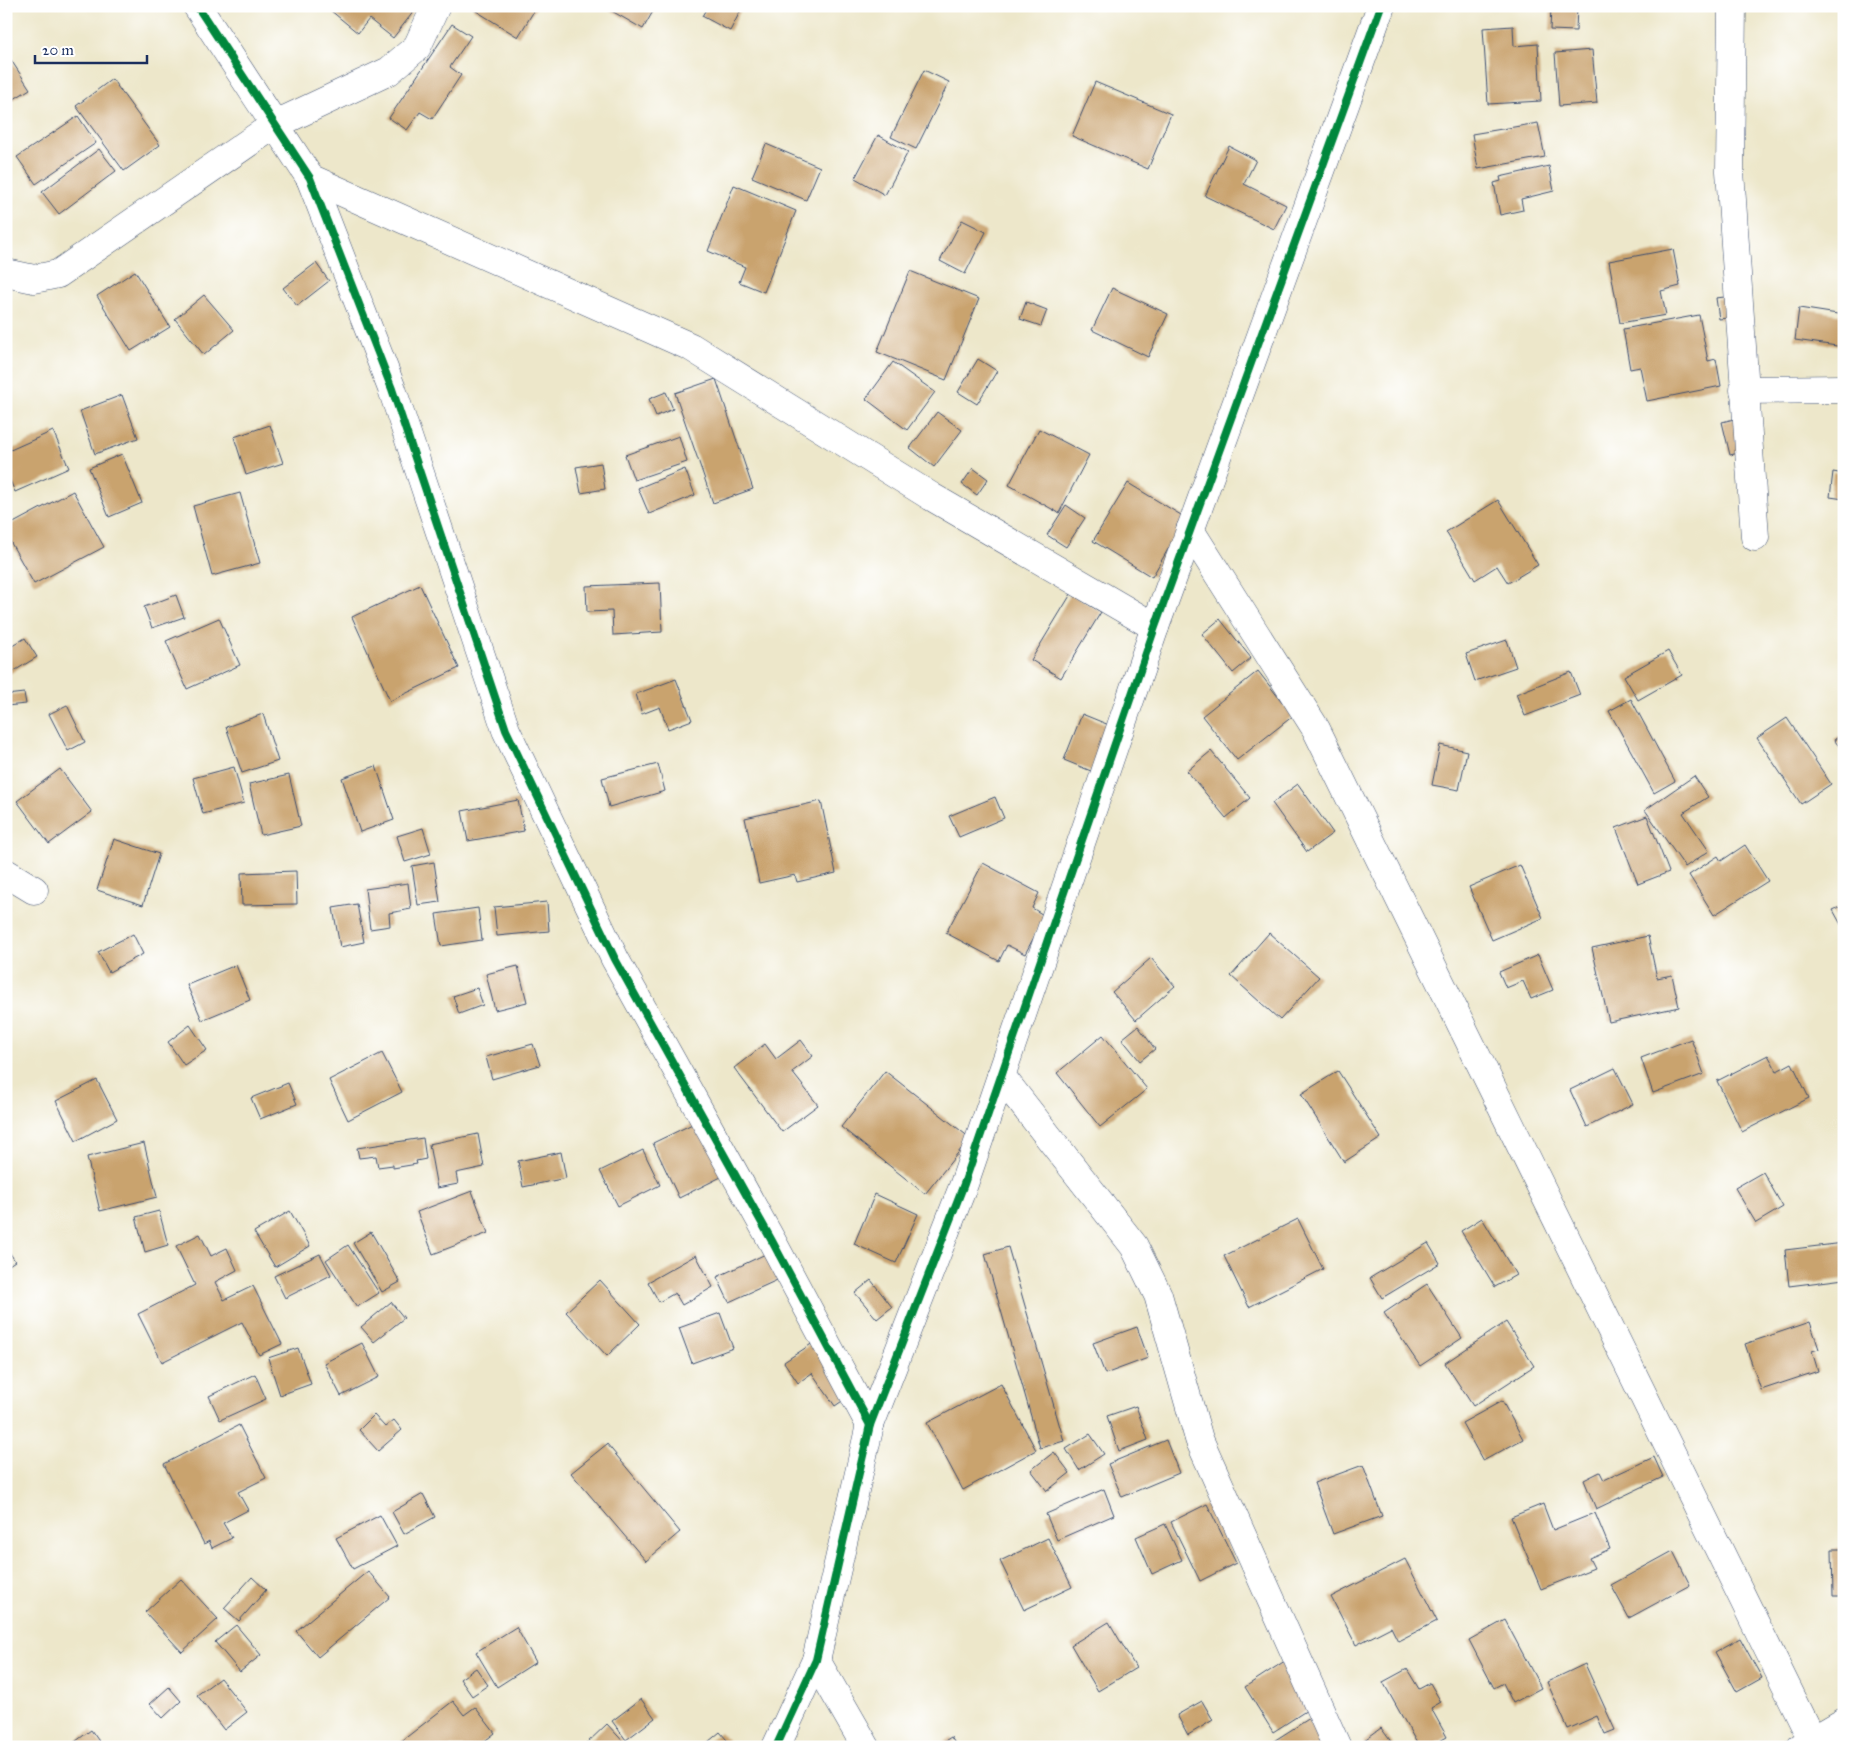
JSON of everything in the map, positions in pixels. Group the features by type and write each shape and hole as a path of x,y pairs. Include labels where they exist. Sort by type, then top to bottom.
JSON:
{"street":[{"path":"197,6 310,178 392,389 506,730 615,959 772,1242 870,1425"},
{"path":"6,272 34,279 58,274 274,124 389,71 417,47 436,6"},
{"path":"776,1747 816,1660 870,1425 964,1184 1155,627 1381,6"},
{"path":"1732,6 1730,171 1755,537"},
{"path":"310,178 691,347 932,497 1155,627"},
{"path":"1744,390 1844,389"},
{"path":"1190,530 1316,729 1810,1744 1844,1722"},
{"path":"6,873 34,890"},
{"path":"1001,1076 1134,1246 1158,1295 1198,1439 1337,1747"},
{"path":"816,1660 866,1747"}],"building":[{"path":"333,6 418,6 393,38 369,19 358,33 330,10"},
{"path":"474,6 537,6 518,37 473,9"},
{"path":"603,6 656,6 643,29"},
{"path":"708,6 743,6 730,31 702,16"},
{"path":"1551,6 1577,6 1576,31 1550,30"},
{"path":"452,24 471,36 450,67 461,75 432,119 420,112 407,130 389,118"},
{"path":"1513,26 1514,46 1538,44 1541,101 1488,104 1483,28"},
{"path":"1592,50 1597,103 1559,106 1555,53"},
{"path":"11,60 30,89 6,104 6,63"},
{"path":"924,70 949,82 916,149 891,137"},
{"path":"112,79 160,145 124,171 76,106"},
{"path":"1095,82 1171,114 1148,169 1072,136"},
{"path":"78,116 96,143 36,184 17,157"},
{"path":"1538,123 1545,157 1478,169 1472,134"},
{"path":"878,135 908,152 885,195 855,178"},
{"path":"766,144 820,167 806,200 752,177"},
{"path":"1229,146 1256,160 1244,184 1286,205 1274,229 1205,196"},
{"path":"99,149 116,171 59,214 42,192"},
{"path":"1549,166 1554,191 1521,199 1523,210 1500,215 1494,183 1501,181 1500,177"},
{"path":"734,185 796,211 764,292 739,282 745,267 708,251"},
{"path":"962,220 986,232 965,274 940,261"},
{"path":"1673,249 1680,286 1661,291 1666,315 1620,323 1609,261"},
{"path":"316,263 329,281 297,306 283,288"},
{"path":"135,271 170,327 131,351 97,296"},
{"path":"910,271 979,299 946,380 877,352"},
{"path":"1112,288 1168,314 1148,357 1092,330"},
{"path":"204,295 234,330 204,355 175,319"},
{"path":"1733,296 1736,317 1719,319 1716,298"},
{"path":"1026,302 1047,310 1041,326 1020,319"},
{"path":"1799,308 1844,315 1844,347 1795,340"},
{"path":"1699,315 1708,361 1716,359 1721,386 1647,401 1640,367 1630,369 1623,329"},
{"path":"978,359 997,371 977,404 958,392"},
{"path":"893,362 935,392 907,430 866,399"},
{"path":"716,379 753,489 713,503 675,393"},
{"path":"666,392 673,409 656,416 649,399"},
{"path":"122,395 138,438 95,454 80,411"},
{"path":"937,412 962,430 934,467 910,448"},
{"path":"1734,419 1743,452 1730,455 1722,422"},
{"path":"270,425 283,463 246,475 234,437"},
{"path":"1039,429 1089,455 1059,513 1009,485"},
{"path":"53,431 69,468 15,492 6,471 6,452"},
{"path":"679,436 687,462 634,480 625,455"},
{"path":"122,454 142,503 109,517 89,468"},
{"path":"601,463 605,489 581,493 576,467"},
{"path":"973,468 988,479 977,495 962,484"},
{"path":"685,469 695,495 649,514 638,488"},
{"path":"1833,472 1844,474 1844,499 1830,497"},
{"path":"1128,483 1186,518 1152,577 1093,541"},
{"path":"73,491 104,547 34,584 6,534 6,527"},
{"path":"240,493 260,563 212,576 193,506"},
{"path":"1498,500 1538,565 1508,583 1497,566 1475,580 1446,532"},
{"path":"1066,505 1085,518 1066,547 1047,535"},
{"path":"660,583 662,632 613,635 612,611 587,612 586,586"},
{"path":"420,585 459,668 390,701 352,617"},
{"path":"1071,594 1101,612 1061,678 1031,660"},
{"path":"176,595 184,617 152,628 144,607"},
{"path":"219,618 240,665 187,689 166,641"},
{"path":"1220,619 1251,658 1233,673 1202,634"},
{"path":"25,638 37,657 6,676 6,650"},
{"path":"1507,640 1516,667 1475,681 1466,654"},
{"path":"1668,651 1682,675 1638,700 1624,676"},
{"path":"1258,671 1293,716 1237,760 1202,716"},
{"path":"1571,672 1580,695 1525,716 1516,694"},
{"path":"676,679 692,720 668,729 660,707 642,714 636,694"},
{"path":"24,693 26,704 6,706 6,695"},
{"path":"1631,699 1675,781 1654,793 1609,711"},
{"path":"67,705 85,742 68,751 49,714"},
{"path":"263,714 278,761 242,773 226,727"},
{"path":"1082,714 1109,725 1091,771 1064,760"},
{"path":"1787,718 1831,784 1801,804 1757,738"},
{"path":"1844,733 1844,752 1834,740"},
{"path":"1440,745 1467,751 1459,790 1432,785"},
{"path":"1211,751 1250,798 1226,818 1187,771"},
{"path":"658,764 665,791 609,807 602,778"},
{"path":"376,766 394,820 360,832 342,778"},
{"path":"234,767 244,803 203,814 193,778"},
{"path":"60,769 92,812 49,844 17,801"},
{"path":"289,775 301,826 261,835 249,784"},
{"path":"1694,776 1708,797 1683,813 1709,851 1685,867 1645,810"},
{"path":"1298,784 1333,833 1307,852 1272,803"},
{"path":"995,797 1004,818 959,837 949,816"},
{"path":"518,800 524,831 468,841 462,811"},
{"path":"821,801 836,873 797,882 795,875 759,883 745,818"},
{"path":"1647,816 1669,872 1638,884 1616,828"},
{"path":"423,828 431,854 405,862 397,836"},
{"path":"114,839 159,854 143,905 97,890"},
{"path":"1745,845 1768,881 1714,915 1689,875 1718,856 1721,861"},
{"path":"434,862 440,902 418,905 412,866"},
{"path":"983,863 1039,893 1032,908 1045,916 1025,954 1007,945 999,961 946,933"},
{"path":"1520,865 1543,918 1492,940 1469,887"},
{"path":"296,871 297,904 242,905 241,873"},
{"path":"408,883 411,909 389,913 390,926 370,929 365,889"},
{"path":"547,902 549,931 497,936 494,907"},
{"path":"357,904 364,942 340,947 333,908"},
{"path":"1844,905 1844,930 1833,910"},
{"path":"478,908 482,940 441,946 436,914"},
{"path":"1269,933 1319,977 1280,1020 1231,976"},
{"path":"133,934 143,954 109,972 98,952"},
{"path":"1648,936 1657,978 1672,975 1679,1007 1609,1022 1592,948"},
{"path":"1538,955 1553,990 1531,999 1523,981 1506,988 1499,972"},
{"path":"1151,958 1175,986 1136,1020 1112,992"},
{"path":"236,965 250,1000 202,1020 187,985"},
{"path":"518,966 527,1002 495,1010 486,974"},
{"path":"477,988 483,1005 459,1014 453,996"},
{"path":"190,1025 207,1050 184,1065 168,1042"},
{"path":"1138,1026 1155,1049 1140,1061 1122,1039"},
{"path":"1103,1035 1147,1089 1100,1127 1057,1073"},
{"path":"1691,1039 1704,1074 1653,1093 1641,1058"},
{"path":"801,1040 813,1056 792,1072 818,1105 782,1132 734,1068 765,1044 776,1059"},
{"path":"533,1044 540,1065 492,1079 486,1057"},
{"path":"382,1053 402,1092 348,1120 329,1080"},
{"path":"1768,1055 1777,1071 1792,1063 1809,1098 1742,1132 1717,1081"},
{"path":"1615,1068 1633,1104 1587,1127 1570,1090"},
{"path":"885,1071 970,1138 925,1194 841,1127"},
{"path":"1338,1071 1381,1138 1344,1162 1301,1094"},
{"path":"97,1080 117,1119 76,1141 56,1101"},
{"path":"288,1083 297,1104 260,1119 251,1098"},
{"path":"709,1116 735,1170 679,1198 653,1143"},
{"path":"478,1134 484,1167 456,1173 458,1184 437,1188 429,1144"},
{"path":"423,1138 426,1159 416,1161 417,1164 393,1168 393,1165 378,1167 376,1156 359,1158 357,1148"},
{"path":"144,1143 157,1197 100,1211 87,1157"},
{"path":"643,1150 660,1185 618,1206 600,1171"},
{"path":"561,1152 566,1178 523,1187 518,1161"},
{"path":"1763,1172 1783,1207 1756,1223 1735,1188"},
{"path":"472,1191 488,1233 433,1254 417,1212"},
{"path":"875,1194 918,1214 896,1263 854,1244"},
{"path":"159,1211 168,1245 145,1252 136,1217"},
{"path":"290,1211 310,1246 275,1267 254,1232"},
{"path":"1482,1218 1516,1275 1495,1287 1461,1231"},
{"path":"1298,1219 1323,1269 1249,1307 1224,1256"},
{"path":"371,1232 400,1282 382,1292 353,1243"},
{"path":"200,1234 211,1256 227,1248 237,1270 215,1282 224,1300 253,1286 282,1344 259,1355 242,1322 162,1362 138,1314 195,1285 176,1246"},
{"path":"1428,1243 1440,1263 1382,1298 1370,1278"},
{"path":"1844,1243 1844,1279 1789,1286 1785,1250"},
{"path":"348,1245 379,1293 357,1307 326,1260"},
{"path":"6,1247 15,1261 6,1267"},
{"path":"1008,1247 1064,1441 1040,1448 985,1254"},
{"path":"774,1250 786,1276 729,1302 717,1277"},
{"path":"320,1254 331,1275 285,1298 274,1276"},
{"path":"696,1255 713,1287 682,1305 675,1293 659,1302 648,1282"},
{"path":"600,1280 640,1324 607,1356 566,1312"},
{"path":"871,1280 892,1307 877,1319 855,1293"},
{"path":"1427,1284 1462,1338 1420,1366 1384,1313"},
{"path":"391,1302 404,1318 374,1342 361,1327"},
{"path":"720,1313 733,1348 692,1363 679,1328"},
{"path":"1506,1322 1534,1366 1473,1406 1445,1363"},
{"path":"1810,1322 1819,1349 1812,1351 1818,1371 1761,1390 1745,1344"},
{"path":"1137,1327 1148,1358 1105,1374 1093,1343"},
{"path":"822,1337 858,1390 835,1406 812,1373 798,1383 784,1362"},
{"path":"362,1343 379,1377 341,1396 324,1363"},
{"path":"298,1348 311,1384 280,1395 268,1358"},
{"path":"255,1374 266,1399 220,1420 209,1396"},
{"path":"1001,1384 1036,1450 963,1490 927,1423"},
{"path":"1502,1401 1523,1439 1483,1461 1462,1423"},
{"path":"1136,1406 1148,1440 1119,1451 1107,1416"},
{"path":"374,1415 385,1427 394,1420 402,1430 378,1451 359,1430"},
{"path":"239,1425 266,1478 238,1492 248,1510 223,1523 232,1538 212,1548 209,1541 204,1544 164,1464"},
{"path":"1090,1434 1104,1454 1079,1470 1066,1449"},
{"path":"1166,1440 1179,1473 1122,1497 1108,1464"},
{"path":"607,1444 680,1532 646,1561 571,1473"},
{"path":"1054,1452 1070,1473 1047,1491 1031,1470"},
{"path":"1654,1457 1663,1477 1596,1509 1584,1480 1600,1472 1604,1480"},
{"path":"1363,1465 1382,1516 1333,1534 1314,1483"},
{"path":"1104,1489 1114,1515 1057,1540 1046,1514"},
{"path":"423,1494 435,1517 404,1534 392,1512"},
{"path":"1207,1504 1236,1563 1200,1581 1171,1522"},
{"path":"1543,1504 1553,1530 1595,1513 1610,1549 1589,1558 1594,1568 1541,1589 1511,1517"},
{"path":"380,1515 397,1546 353,1569 336,1538"},
{"path":"1165,1524 1182,1560 1152,1574 1136,1537"},
{"path":"1048,1538 1072,1587 1024,1610 1000,1561"},
{"path":"1832,1549 1844,1549 1844,1596 1833,1596"},
{"path":"1673,1551 1690,1585 1629,1618 1611,1585"},
{"path":"1405,1559 1437,1621 1398,1641 1391,1627 1356,1645 1331,1597"},
{"path":"368,1571 390,1597 318,1657 296,1631"},
{"path":"252,1577 266,1590 239,1621 224,1608"},
{"path":"181,1579 218,1619 182,1652 145,1612"},
{"path":"1505,1620 1541,1688 1513,1703 1503,1683 1494,1688 1469,1640"},
{"path":"1109,1622 1136,1668 1098,1691 1071,1645"},
{"path":"236,1625 261,1655 240,1672 215,1642"},
{"path":"516,1627 536,1662 497,1687 476,1652"},
{"path":"1740,1638 1762,1678 1737,1692 1715,1652"},
{"path":"1297,1653 1315,1705 1273,1732 1245,1687"},
{"path":"1585,1664 1615,1730 1605,1734 1597,1716 1568,1729 1547,1682"},
{"path":"476,1668 488,1685 472,1696 460,1679"},
{"path":"1407,1669 1419,1689 1430,1683 1441,1702 1431,1708 1447,1737 1429,1747 1419,1747 1383,1682"},
{"path":"220,1678 247,1712 224,1730 197,1695"},
{"path":"169,1687 181,1701 163,1718 150,1704"},
{"path":"641,1699 655,1718 626,1740 612,1721"},
{"path":"453,1701 464,1715 475,1707 495,1733 477,1747 394,1747"},
{"path":"1202,1701 1213,1720 1188,1735 1177,1715"},
{"path":"1321,1711 1334,1747 1270,1747 1269,1744"},
{"path":"607,1724 628,1747 590,1747 587,1743"},
{"path":"1381,1728 1395,1747 1367,1747 1363,1741"},
{"path":"91,1730 103,1747 74,1747 72,1744"},
{"path":"720,1732 733,1747 702,1747"},
{"path":"951,1737 957,1747 935,1747"}],"cycle path":[{"path":"197,6 310,178 392,389 506,730 615,959 772,1241 870,1425"},
{"path":"776,1747 816,1660 870,1425 964,1184 1155,627 1381,6"}]}
